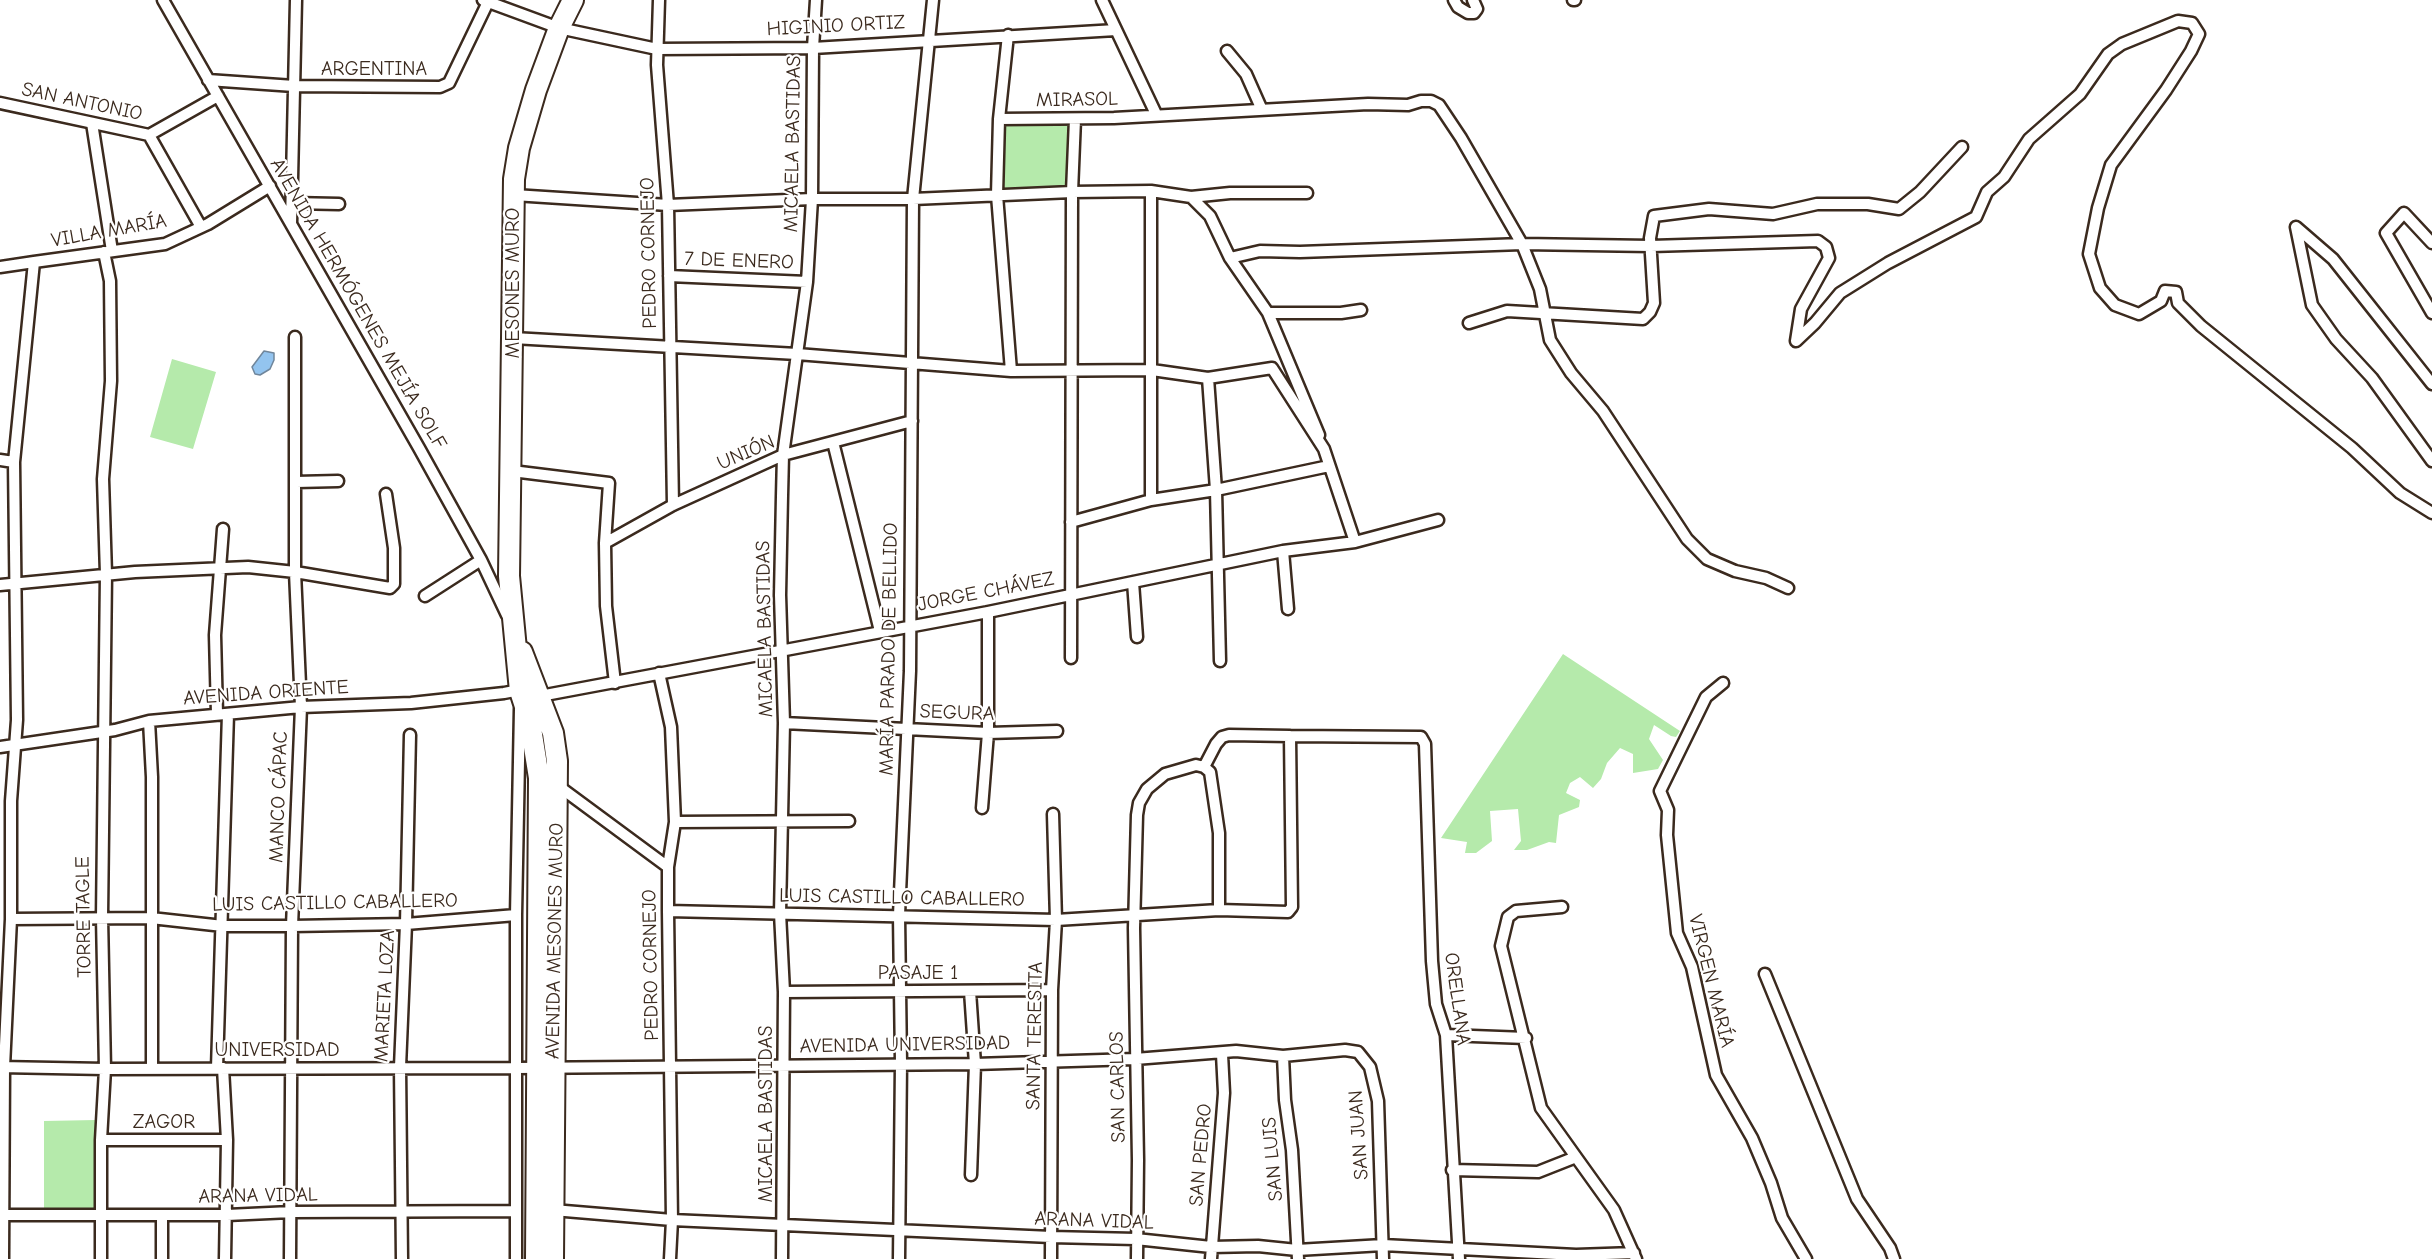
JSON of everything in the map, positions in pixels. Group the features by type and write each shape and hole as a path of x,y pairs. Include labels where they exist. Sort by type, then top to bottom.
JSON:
{"highway":[{"name":"MESONES MURO","path":"532,690 513,631 509,576 514,195 519,148 526,122 559,28 573,0"},
{"name":"AVENIDA MESONES MURO","path":"532,690 553,733 557,761 545,1067 553,1210 553,1259"},
{"path":"532,690 530,722 539,778 545,1067 536,1259"}],"street":[{"name":"AVENIDA HERMÓGENES MEJÍA SOLF","path":"163,0 347,319 481,560 513,631"},
{"path":"291,224 296,0"},
{"name":"PEDRO CORNEJO","path":"659,0 657,65 668,205 673,505"},
{"name":"MICAELA BASTIDAS","path":"782,1259 784,992 780,913 784,723 780,551 783,455 807,282 812,199 813,48 816,0"},
{"name":"MARÍA PARADO DE BELLIDO","path":"899,1259 901,991 899,915 910,671 913,199 933,0"},
{"path":"1102,0 1156,114"},
{"path":"1454,0 1458,7 1468,13 1474,13 1477,9 1473,0"},
{"name":"ARGENTINA","path":"208,80 294,86 440,87 449,83 454,74 485,1"},
{"name":"HIGINIO ORTIZ","path":"485,1 559,28 657,49 813,48 1116,30"},
{"path":"1230,258 1260,251 1300,252 1522,244 1651,246 1806,240 1822,243 1829,258 1801,309 1796,341 1815,323 1840,293 1887,263 1976,217 1987,192 2004,177 2029,139 2080,94 2108,54 2122,44 2178,21 2192,23 2199,34 2191,51 2166,90 2111,165 2098,208 2089,254 2100,288 2115,305 2139,314 2161,301 2164,291 2176,292 2178,303 2201,326 2352,448 2400,493 2432,513"},
{"path":"1008,35 999,119 997,195 1011,371"},
{"path":"1227,51 1246,74 1262,110"},
{"name":"SAN ANTONIO","path":"0,103 149,135 218,96"},
{"name":"MIRASOL","path":"999,119 1075,119 1368,104 1408,105 1421,101 1431,101 1439,105 1461,138 1522,244 1540,289 1550,340 1570,373 1603,411 1687,539 1707,559 1735,571 1766,578 1788,588"},
{"path":"1071,658 1072,192 1075,119"},
{"path":"92,123 108,252"},
{"path":"149,135 201,227"},
{"path":"1469,323 1507,311 1643,319 1650,312 1654,303 1651,246 1654,216 1709,209 1773,214 1817,204 1868,204 1899,209 1920,192 1962,147"},
{"name":"VILLA MARÍA","path":"3,1259 2,1067 11,919 13,746 17,720 14,462 34,262 165,244 201,227 270,186"},
{"path":"514,195 668,205 812,199 913,199 1072,192 1151,191 1191,197 1230,193 1307,193"},
{"path":"1151,191 1151,500"},
{"path":"1191,197 1209,216 1230,258 1268,313 1318,429 1355,542"},
{"path":"292,203 339,204"},
{"path":"2432,243 2404,213 2386,233 2432,313"},
{"path":"2432,384 2333,259 2296,227 2312,305 2336,339 2372,378 2432,461"},
{"name":"TORRE TAGLE","path":"101,1259 101,1140 105,1069 102,917 106,574 103,479 111,381 108,252"},
{"path":"0,267 34,262"},
{"name":"7 DE ENERO","path":"669,276 807,282"},
{"path":"1268,313 1341,313 1361,310"},
{"name":"MANCO CÁPAC","path":"290,1259 292,926 301,707 295,572 295,337"},
{"path":"513,338 797,354 1011,371 1152,370 1208,378 1272,368 1324,449"},
{"path":"1208,378 1216,490 1220,661"},
{"name":"UNIÓN","path":"605,543 673,505 783,455 912,421"},
{"path":"833,442 880,631"},
{"path":"0,460 14,462"},
{"path":"1071,522 1151,500 1216,490 1329,466"},
{"path":"512,471 609,483 605,543 606,606 615,682"},
{"path":"296,482 338,481"},
{"path":"0,585 106,574 248,567 295,572 390,588 394,585 394,548 386,494"},
{"name":"JORGE CHÁVEZ","path":"532,690 615,682 783,651 1218,566 1283,551 1355,542 1438,520"},
{"path":"223,529 215,635 223,714 220,1068 227,1140 225,1259"},
{"path":"1283,551 1288,609"},
{"path":"424,596 481,560"},
{"path":"1132,582 1137,637"},
{"path":"982,808 988,733 987,612"},
{"name":"PEDRO CORNEJO","path":"659,673 671,727 675,822 668,867 672,1220 670,1259"},
{"name":"VIRGEN MARÍA","path":"1723,683 1706,697 1660,791 1668,810 1667,835 1677,933 1692,967 1716,1075 1752,1137 1771,1183 1782,1218 1806,1259"},
{"path":"516,1259 516,915 532,690"},
{"name":"AVENIDA ORIENTE","path":"0,747 104,731 149,721 301,707 411,703 532,690"},
{"path":"149,721 153,777 152,1069"},
{"name":"SEGURA","path":"784,723 988,733 1057,731"},
{"name":"MARIETA LOZA","path":"402,1259 399,1067 406,924 410,735"},
{"path":"1220,910 1219,833 1210,772 1204,767 1222,737 1229,735 1290,736"},
{"name":"LUIS CASTILLO CABALLERO","path":"668,911 1056,920 1220,910 1287,912 1292,907 1290,736"},
{"name":"ORELLANA","path":"1290,736 1421,737 1425,744 1432,961 1436,1004 1446,1035 1452,1170 1459,1254"},
{"name":"SAN CARLOS","path":"1137,1259 1138,1160 1134,928 1139,802 1147,789 1165,774 1196,765 1204,767"},
{"path":"557,786 668,867"},
{"name":"SANTA TERESITA","path":"1051,1259 1052,990 1056,920 1053,814"},
{"path":"675,822 849,821"},
{"path":"1562,907 1516,911 1508,917 1502,946 1513,986 1516,1010 1526,1038 1541,1108 1614,1210 1635,1256"},
{"name":"LUIS CASTILLO CABALLERO","path":"11,919 151,918 223,926 292,926 406,924 516,915"},
{"path":"1765,974 1857,1199 1890,1248 1894,1259"},
{"name":"PASAJE 1","path":"784,992 1052,990"},
{"path":"970,991 975,1064 971,1175"},
{"path":"1446,1035 1526,1038"},
{"name":"SAN JUAN","path":"1222,1054 1251,1052 1283,1056 1345,1050 1358,1053 1370,1066 1378,1101 1383,1259"},
{"name":"AVENIDA UNIVERSIDAD","path":"545,1067 975,1064 1222,1054"},
{"name":"SAN PEDRO","path":"1211,1259 1224,1093 1222,1054"},
{"name":"SAN LUIS","path":"1283,1056 1285,1100 1292,1150 1298,1255"},
{"name":"UNIVERSIDAD","path":"2,1067 152,1069 545,1067"},
{"name":"ZAGOR","path":"101,1140 227,1140"},
{"path":"1452,1170 1538,1172 1576,1157"},
{"name":"ARANA VIDAL","path":"553,1210 672,1220 1136,1239 1211,1247 1258,1246 1298,1255 1383,1245 1459,1254 1635,1256"},
{"name":"ARANA VIDAL","path":"2,1215 516,1211"},
{"path":"162,1215 162,1259"}],"green space":[{"path":"999,119 1075,119 1072,192 997,195"},
{"path":"172,359 216,372 193,449 150,437"},
{"path":"1563,654 1680,731 1676,737 1671,736 1654,725 1649,739 1663,760 1658,769 1633,773 1633,754 1620,748 1607,763 1601,779 1593,788 1580,777 1570,783 1566,793 1580,800 1579,807 1559,815 1556,843 1549,842 1527,850 1514,850 1521,841 1518,809 1490,811 1492,841 1476,853 1465,853 1467,842 1441,838"},
{"path":"96,1120 96,1212 44,1208 44,1121"}],"water":[{"path":"264,351 274,353 274,360 270,369 260,375 255,374 252,367"}]}
